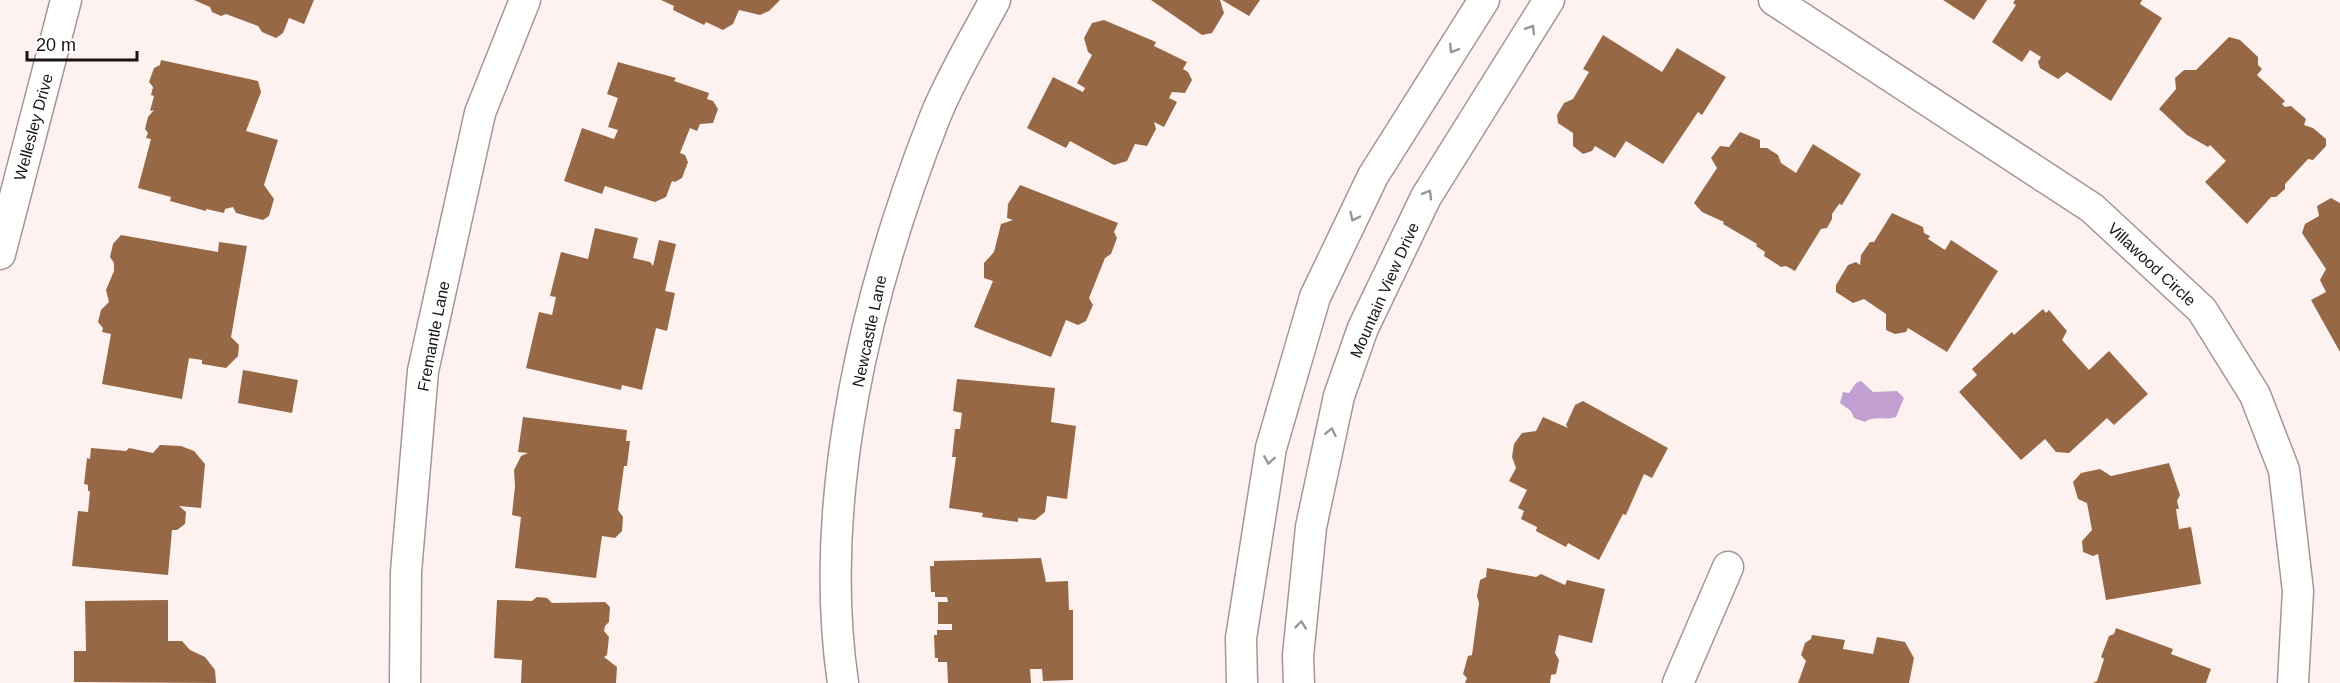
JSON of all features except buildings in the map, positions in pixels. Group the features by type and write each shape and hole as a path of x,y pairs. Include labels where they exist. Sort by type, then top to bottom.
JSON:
{"street":[{"name":"Wellesley Drive","path":"0,254 66,0"},
{"name":"Fremantle Lane","path":"405,683 406,572 423,371 480,113 525,0"},
{"name":"Newcastle Lane","path":"843,683 836,633 838,490 881,273 936,115 995,0"},
{"path":"1242,683 1241,638 1271,448 1315,297 1373,176 1484,0"},
{"name":"Mountain View Drive","path":"1299,683 1298,656 1311,527 1339,396 1363,328 1426,197 1549,0"},
{"name":"Villawood Circle","path":"1774,0 2092,208 2202,310 2255,395 2284,470 2298,591 2293,683"},
{"path":"1678,683 1728,567"}],"shaded area":[{"path":"1861,381 1873,392 1897,391 1904,398 1896,417 1872,419 1865,422 1854,418 1851,411 1840,403 1843,392 1849,393 1856,383"}]}
